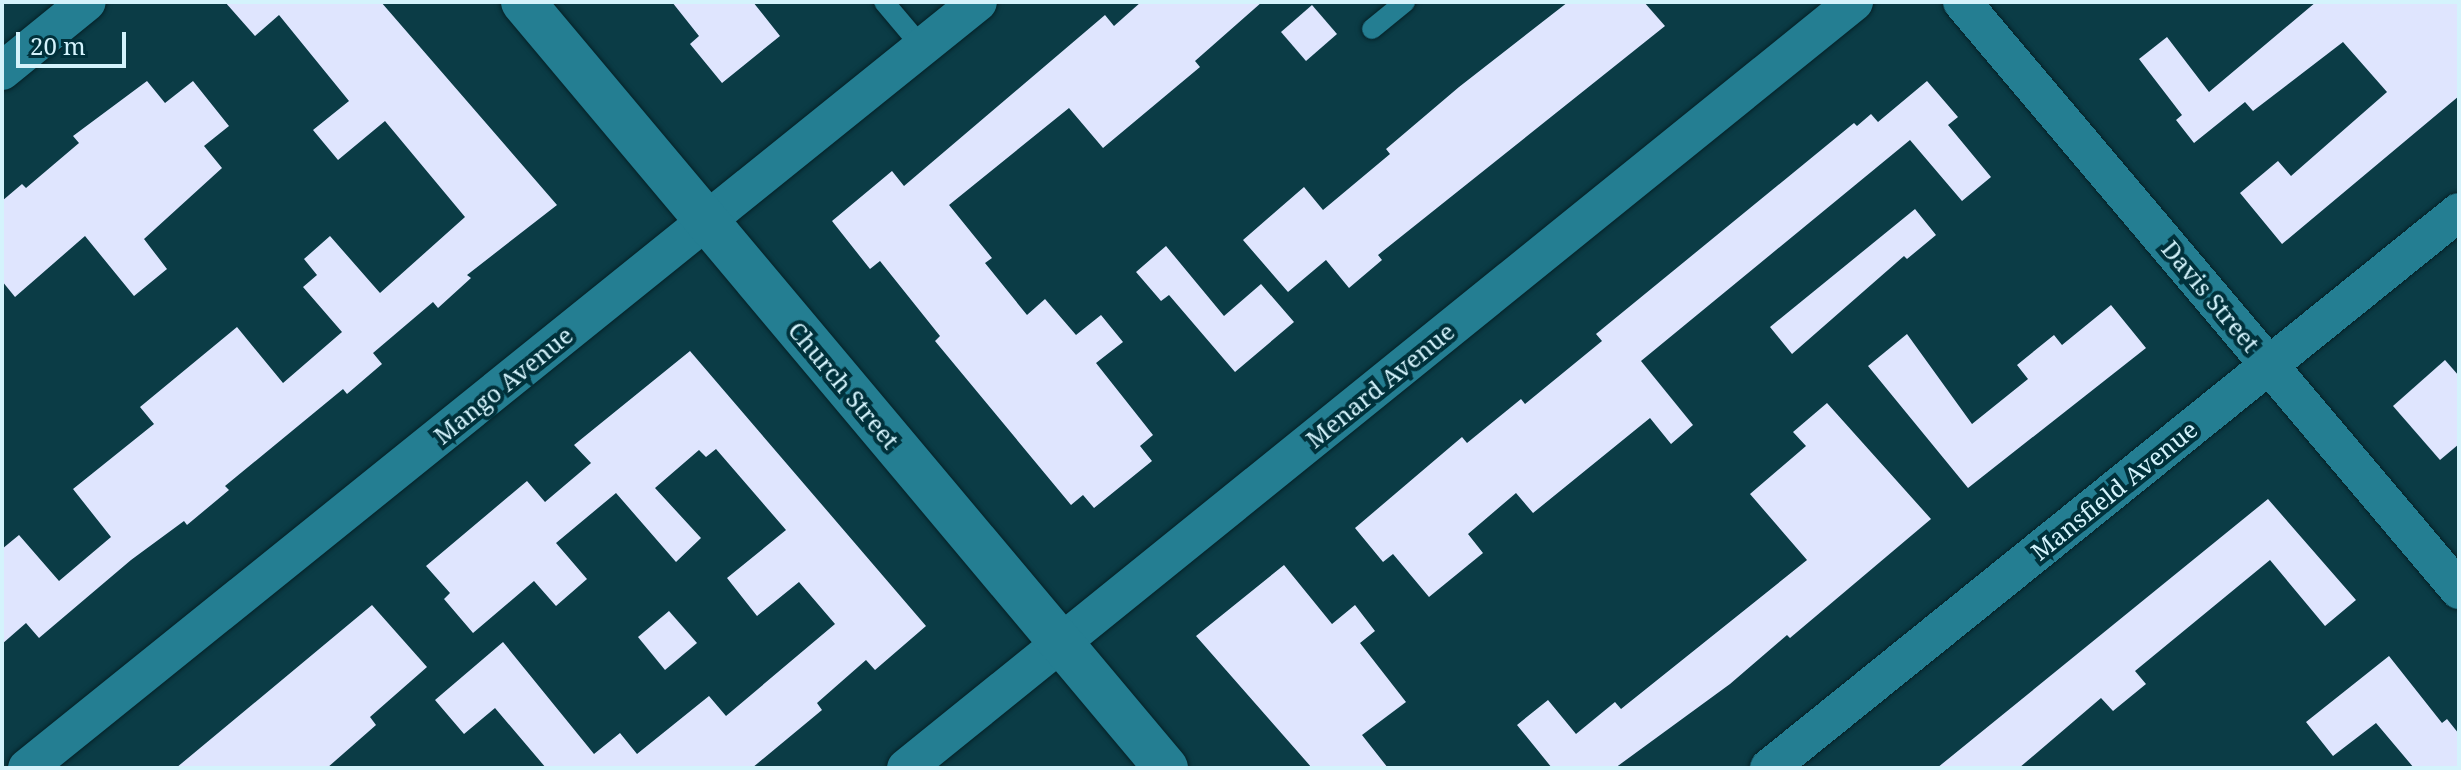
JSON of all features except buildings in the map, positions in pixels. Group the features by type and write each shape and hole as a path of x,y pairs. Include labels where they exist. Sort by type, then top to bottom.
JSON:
{"street":[{"path":"2,71 87,2"},
{"name":"Church Street","path":"523,2 1166,768"},
{"name":"Mango Avenue","path":"27,768 978,2"},
{"name":"Menard Avenue","path":"906,768 1854,2"},
{"name":"Davis Street","path":"1962,2 2456,582"},
{"name":"Mansfield Avenue","path":"1769,768 2459,212"}],"lane":[{"path":"884,2 922,47"},
{"path":"1372,29 1405,2"}]}
